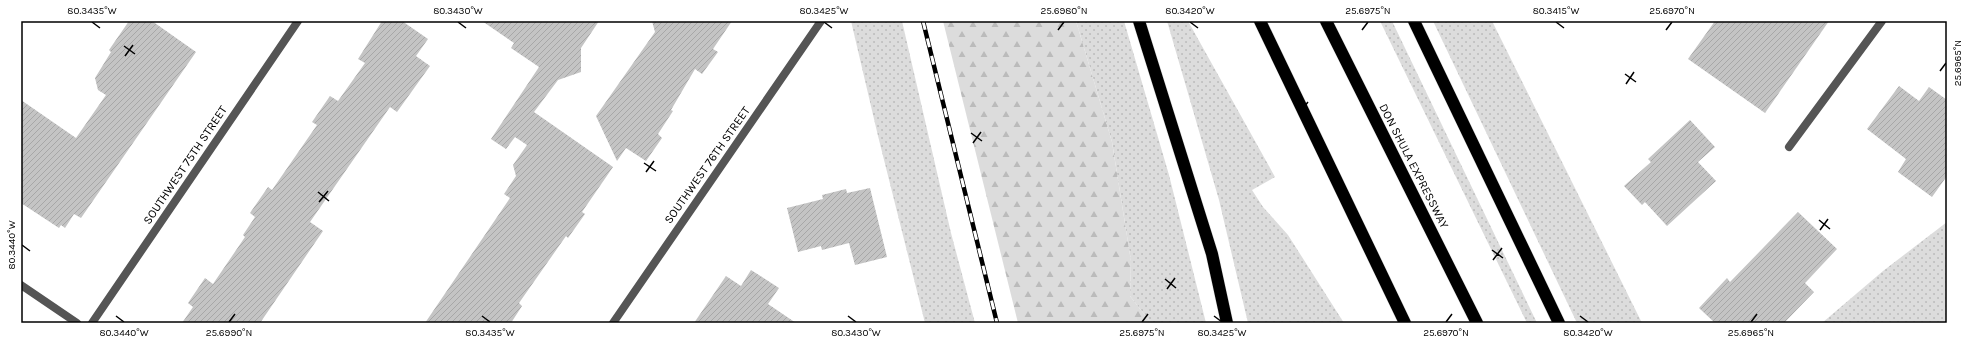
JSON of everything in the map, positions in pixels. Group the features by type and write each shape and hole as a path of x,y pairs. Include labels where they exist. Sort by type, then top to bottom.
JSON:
{"highway":[{"path":"1139,21 1212,254 1227,323"},
{"path":"1260,21 1405,323"},
{"name":"DON SHULA EXPRESSWAY","path":"1326,21 1477,323"},
{"path":"1414,21 1559,323"}],"street":[{"name":"SOUTHWEST 75TH STREET","path":"92,323 298,21"},
{"name":"SOUTHWEST 76TH STREET","path":"612,323 821,21"},
{"path":"1789,147 1882,21"},
{"path":"21,285 77,323"}],"green space":[{"path":"851,21 902,21 951,233 975,323 925,323"},
{"path":"943,21 1076,21 1112,142 1131,261 1130,296 1151,323 1018,323"},
{"path":"1076,21 1124,21 1169,175 1206,323 1151,323 1130,296 1131,261 1112,142"},
{"path":"1167,21 1188,21 1275,177 1252,190 1263,207 1288,235 1344,323 1248,323 1219,200"},
{"path":"1380,21 1392,21 1537,323 1527,323"},
{"path":"1433,21 1492,21 1642,323 1577,323"},
{"path":"1947,222 1947,323 1822,323 1883,271"}],"building":[{"path":"129,21 152,21 196,52 81,218 74,214 65,228 61,225 59,228 21,203 21,100 76,138 106,95 98,90 95,78 111,52 109,50"},
{"path":"382,21 402,21 428,39 416,56 430,66 397,112 390,107 310,222 323,231 260,323 182,323 193,307 188,303 205,278 213,284 245,237 243,235 255,217 250,213 268,187 272,190 317,125 312,122 330,96 338,101 365,63 358,59"},
{"path":"482,21 599,21 581,48 581,72 558,80 534,112 613,167 582,212 585,214 568,238 566,236 519,303 522,306 511,323 425,323 510,198 504,194 516,176 513,165 527,145 515,137 506,149 491,139 539,67 511,48 514,43"},
{"path":"652,21 732,21 713,49 718,52 702,74 695,69 671,110 673,111 658,134 662,138 646,161 626,148 617,161 596,116 655,32"},
{"path":"1715,21 1829,21 1765,113 1688,59"},
{"path":"1899,86 1919,101 1929,87 1947,100 1947,176 1932,197 1898,172 1906,159 1867,129"},
{"path":"1690,120 1715,147 1698,162 1716,181 1667,226 1645,202 1642,205 1624,186 1651,162 1648,159"},
{"path":"870,188 887,257 855,265 849,243 822,250 821,246 798,252 787,208 823,199 822,195 846,189 847,193"},
{"path":"1798,212 1837,249 1805,283 1814,292 1784,323 1715,323 1699,308 1727,278 1730,282"},
{"path":"751,270 779,288 768,304 796,323 694,323 726,276 741,286"}],"railway":[{"path":"923,21 997,323"}]}
